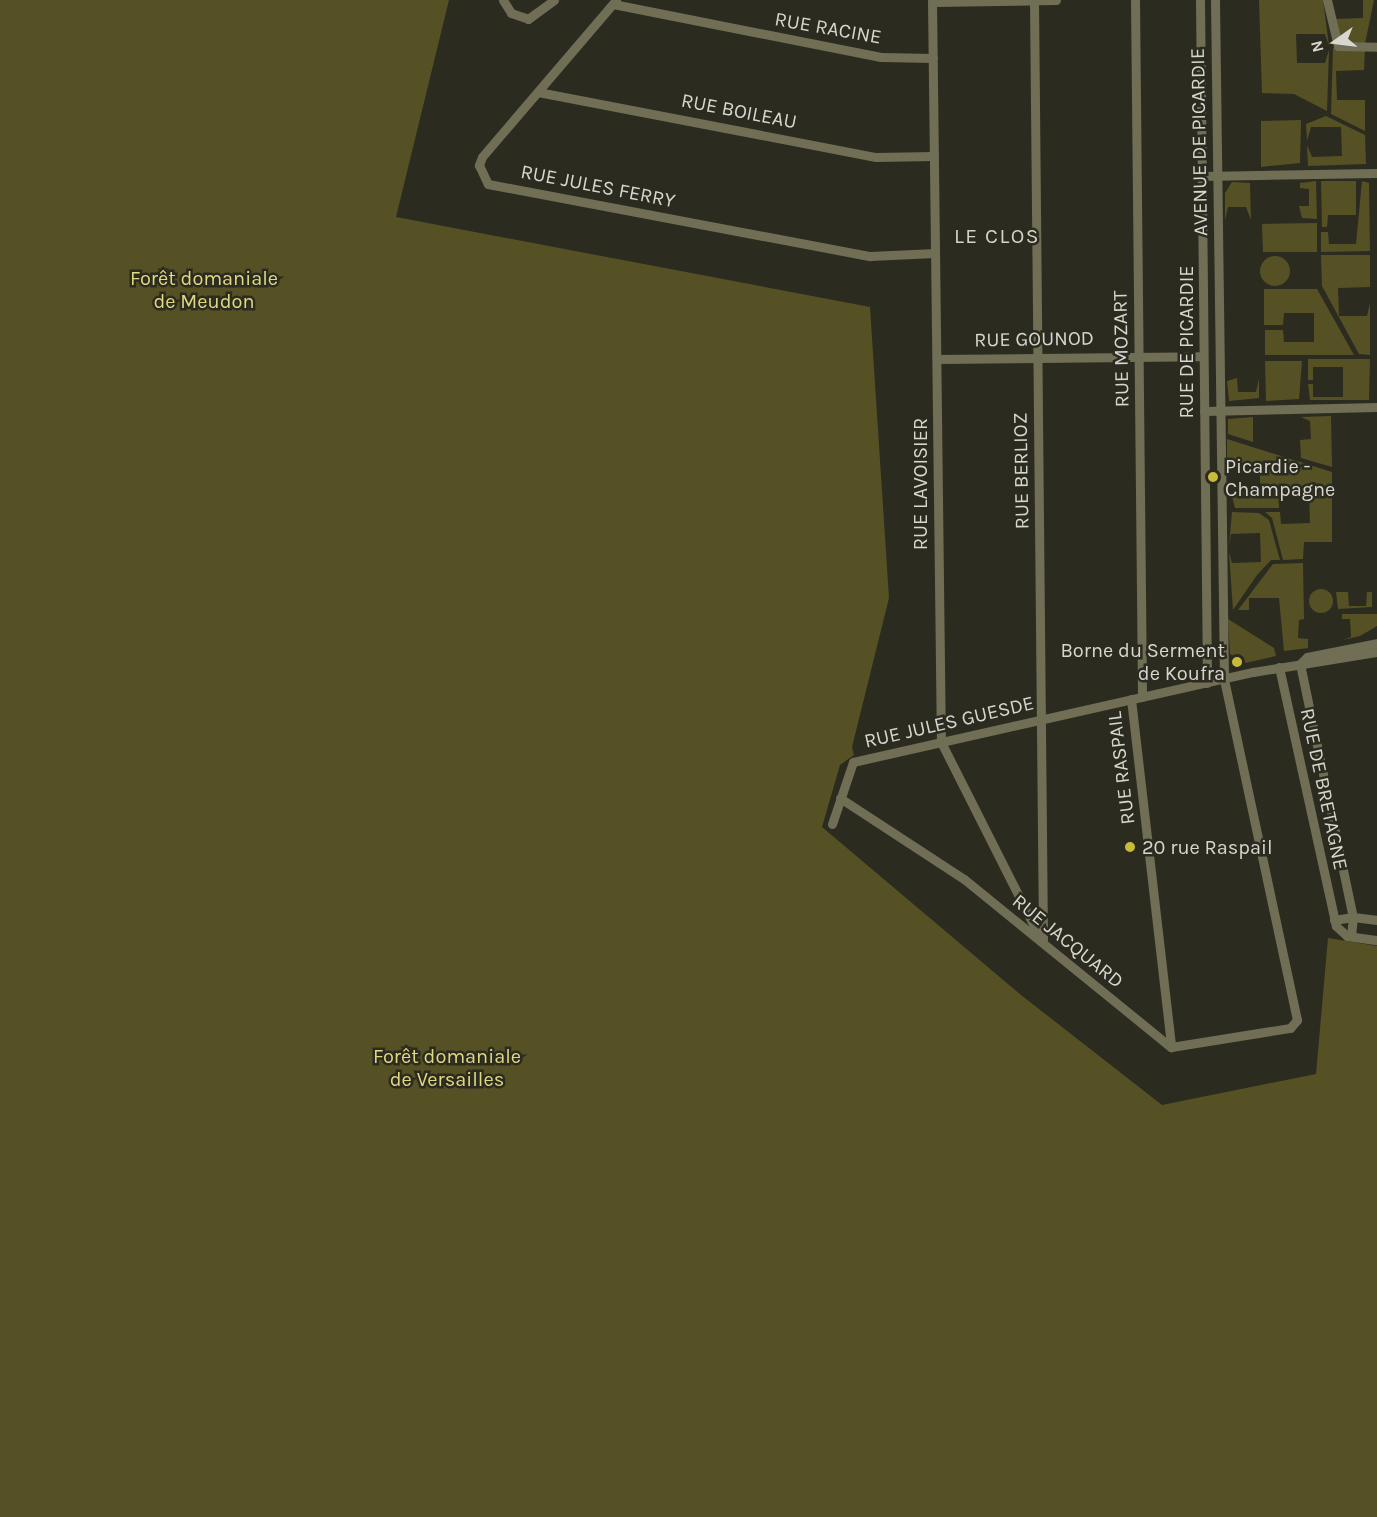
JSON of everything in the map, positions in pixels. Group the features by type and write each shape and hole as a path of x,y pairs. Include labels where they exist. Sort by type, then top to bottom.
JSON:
{"street":[{"path":"503,0 511,13 528,19 554,0"},
{"name":"RUE BERLIOZ","path":"1034,0 1042,719 1042,942"},
{"path":"932,1 1056,0"},
{"name":"RUE MOZART","path":"1135,0 1142,697"},
{"name":"RUE DE PICARDIE","path":"1200,0 1208,683"},
{"name":"AVENUE DE PICARDIE","path":"1172,1047 1290,1028 1297,1015 1224,679 1215,0"},
{"path":"1327,0 1338,46 1377,46"},
{"name":"RUE LAVOISIER","path":"932,1 941,742 1042,942"},
{"name":"RUE RACINE","path":"614,2 881,57 933,58"},
{"name":"RUE JULES FERRY","path":"614,2 479,161 488,184 870,256 935,253"},
{"name":"RUE BOILEAU","path":"538,92 876,157 934,156"},
{"path":"1202,176 1377,173"},
{"name":"RUE GOUNOD","path":"937,359 1038,355 1203,356"},
{"path":"1204,411 1377,407"},
{"path":"1377,643 1307,657 1300,664 1310,667 1377,652"},
{"name":"RUE JULES GUESDE","path":"832,824 853,762 1131,699 1300,664"},
{"name":"RUE DE BRETAGNE","path":"1300,664 1353,917 1351,936"},
{"name":"RUE DE BRETAGNE","path":"1279,667 1334,920"},
{"name":"RUE RASPAIL","path":"1131,699 1172,1047"},
{"name":"RUE JACQUARD","path":"840,798 964,879 1172,1047"},
{"path":"1334,920 1353,917 1377,921"},
{"path":"1334,920 1351,936 1377,940"}],"green space":[{"name":"Forêt domaniale de Versailles","path":"0,0 449,0 396,217 870,307 889,598 852,747 854,755 840,765 822,827 1021,995 1162,1105 1316,1074 1328,938 1377,946 1377,1517 0,1517"},
{"path":"1259,0 1323,0 1329,46 1325,34 1296,34 1297,63 1325,63 1329,50 1327,111 1294,94 1262,93"},
{"path":"1363,0 1374,0 1365,44 1341,43 1333,10 1336,19 1363,18"},
{"path":"1333,48 1365,48 1364,70 1336,71 1337,100 1365,100 1365,131 1331,114"},
{"path":"1326,116 1365,135 1366,164 1308,166 1307,145 1312,157 1342,156 1341,127 1311,127 1307,141 1306,124"},
{"path":"1301,120 1300,163 1261,167 1261,121"},
{"path":"1316,181 1317,219 1302,218 1299,206 1309,206 1309,189 1300,188 1300,183"},
{"path":"1321,181 1356,181 1356,215 1328,215 1327,227 1322,227"},
{"path":"1362,181 1369,183 1370,251 1321,252 1321,232 1328,232 1329,244 1356,244"},
{"path":"1232,182 1250,183 1251,220 1246,207 1228,207 1225,220 1225,193"},
{"path":"1317,223 1317,252 1263,252 1262,224"},
{"path":"1321,255 1370,255 1370,287 1338,288 1339,316 1367,316 1370,303 1370,355 1359,354 1322,286"},
{"path":"1275,256 1285,261 1290,271 1285,281 1275,286 1265,281 1260,271 1265,261"},
{"path":"1264,289 1317,289 1354,355 1265,355 1265,330 1283,330 1284,342 1314,342 1314,313 1284,313 1283,325 1264,325"},
{"path":"1308,359 1370,359 1369,400 1310,400 1308,384 1313,384 1313,397 1343,397 1343,367 1313,367 1313,380 1308,380"},
{"path":"1265,361 1302,361 1299,399 1266,401"},
{"path":"1237,378 1238,392 1256,392 1259,379 1259,398 1229,401 1227,381"},
{"path":"1331,416 1332,467 1301,458 1300,440 1311,439 1310,421 1301,417"},
{"path":"1253,417 1253,442 1228,434 1228,419"},
{"path":"1227,439 1332,472 1332,542 1304,542 1303,559 1283,560 1272,518 1265,512 1280,512 1281,524 1310,523 1309,494 1279,494 1279,508 1235,508 1231,493 1260,492 1260,463 1231,464 1227,476"},
{"path":"1232,512 1259,513 1269,520 1280,560 1271,560 1257,575 1233,610 1229,552 1232,563 1261,562 1260,533 1231,534 1229,546"},
{"path":"1303,563 1304,619 1299,620 1298,638 1308,639 1308,648 1284,651 1279,598 1249,598 1249,610 1238,610 1273,564"},
{"path":"1321,589 1330,592 1333,601 1330,610 1321,613 1312,610 1309,601 1312,592"},
{"path":"1336,592 1348,592 1349,606 1366,606 1367,592 1372,592 1372,607 1338,609"},
{"path":"1342,614 1377,614 1377,626 1360,636 1342,640 1351,637 1350,619 1342,619"},
{"path":"1228,619 1274,648 1276,656 1245,663 1230,654"}],"place":[{"name":"Picardie - Champagne","path":"1213,477"},
{"name":"Borne du Serment de Koufra","path":"1237,662"},
{"name":"20 rue Raspail","path":"1130,847"}],"district":[{"name":"LE CLOS","path":"997,236"}],"park label":[{"name":"Forêt domaniale de Meudon","path":"204,290"}]}
